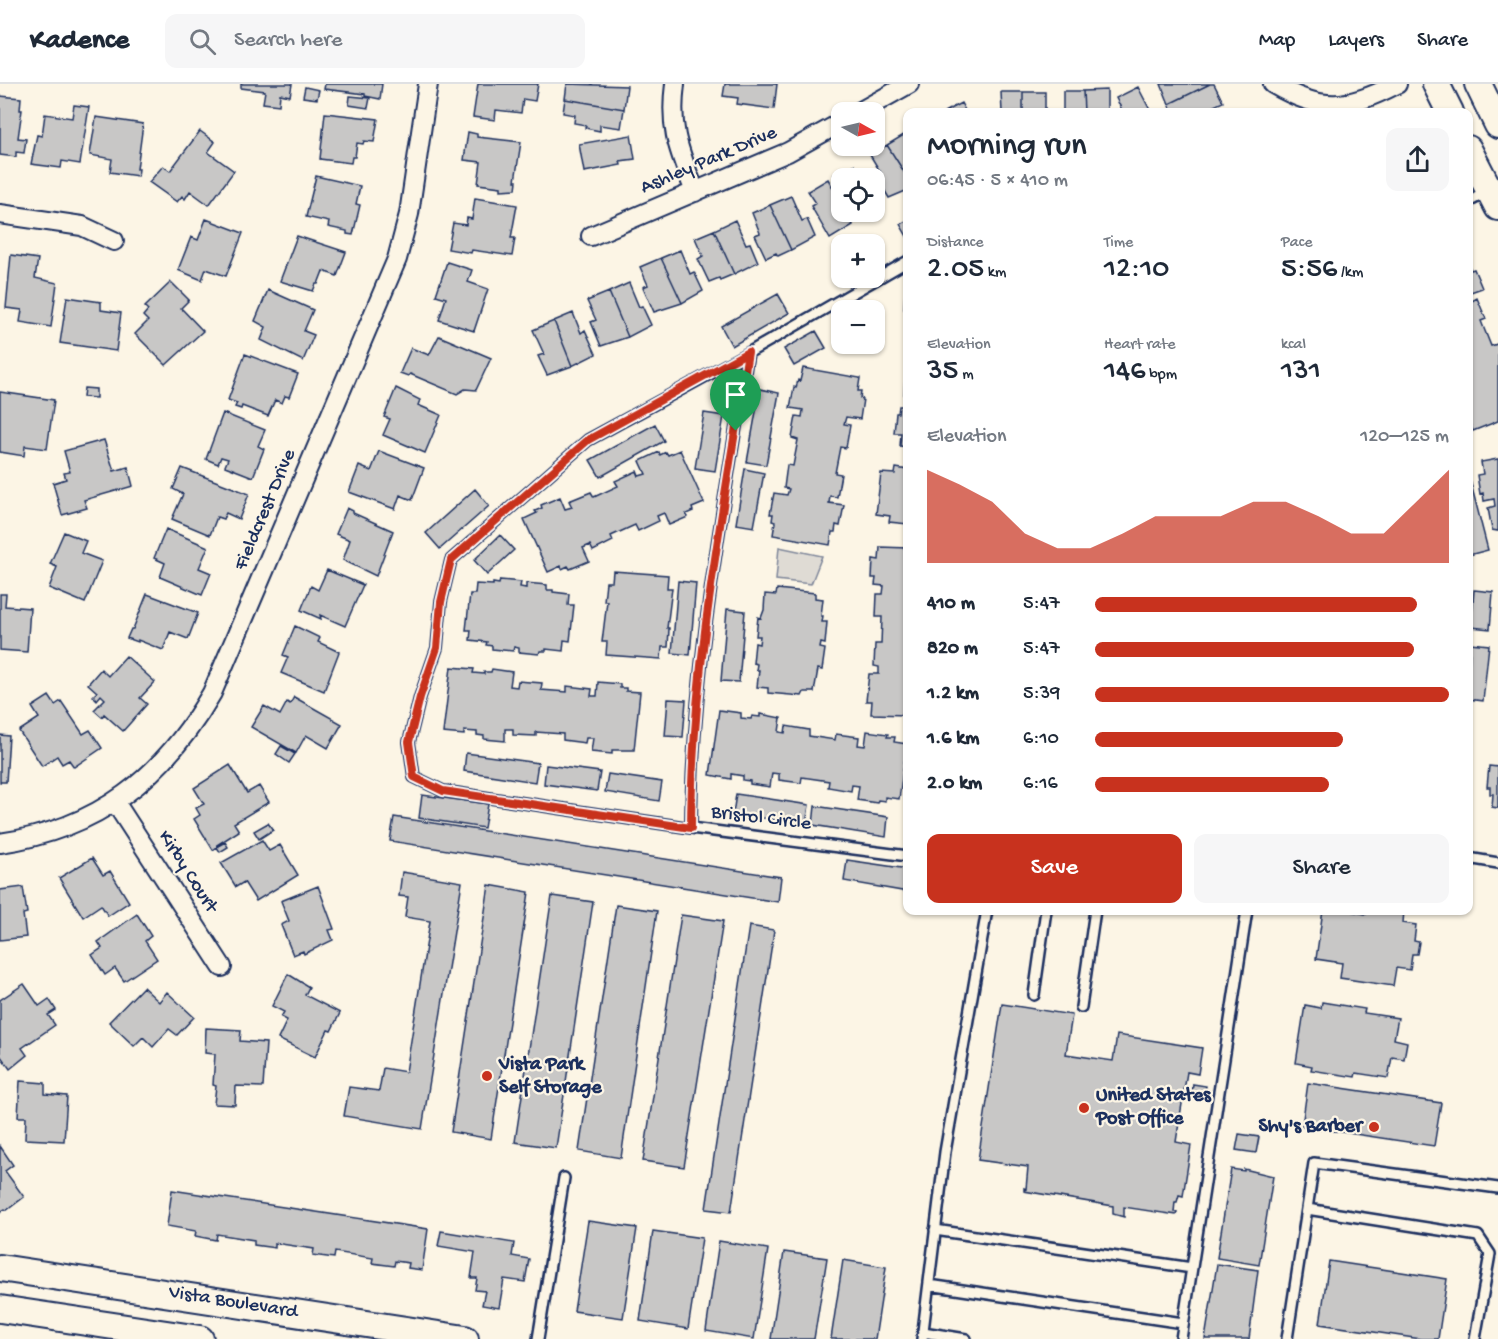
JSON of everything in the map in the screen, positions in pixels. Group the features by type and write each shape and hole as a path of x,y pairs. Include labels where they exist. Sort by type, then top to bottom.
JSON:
{"main road":[{"path":"1436,84 1448,108"},
{"path":"1478,84 1498,125"},
{"path":"1473,164 1485,200"},
{"name":"Vista Boulevard","path":"0,1268 465,1339"},
{"name":"Vista Boulevard","path":"0,1309 200,1339"}],"street":[{"name":"Fieldcrest Drive","path":"0,843 26,839 67,826 115,802 145,779 172,753 195,723 212,693 397,259 409,214 428,84"},
{"path":"675,84 672,116 675,138 695,192"},
{"path":"876,102 909,84"},
{"path":"1273,84 1294,96 1331,105 1350,104 1370,98 1397,84"},
{"name":"Ashley Park Drive","path":"591,236 788,152 831,128"},
{"path":"0,214 82,226 114,241"},
{"name":"Kirby Court","path":"115,802 222,967"}],"lane":[{"name":"Bristol Circle","path":"903,264 588,440 451,560 441,602 437,648 420,697 409,742 414,777 443,791 691,828 903,855"},
{"path":"691,828 691,774 707,610 748,352"},
{"path":"1473,859 1498,863"},
{"path":"966,1339 922,1336 945,1152 986,915"},
{"path":"1034,995 1045,915"},
{"path":"1081,1007 1094,915"},
{"path":"1181,1339 1246,915"},
{"path":"1287,1339 1314,1163 1498,1188"},
{"path":"538,1339 564,1178"},
{"path":"1307,1209 1478,1236 1490,1254 1475,1339"},
{"path":"935,1230 1192,1268"},
{"path":"929,1285 1183,1323"}],"shaded area":[{"path":"779,547 822,556 811,584 776,580"}],"building":[{"path":"241,84 292,84 290,96 280,94 279,105 263,103 265,91 241,88"},
{"path":"325,84 382,84 380,99 365,96 365,94 324,89"},
{"path":"478,84 538,84 535,101 523,99 521,113 496,110 495,120 473,117"},
{"path":"567,84 627,86 624,109 565,99"},
{"path":"725,84 777,84 774,109 737,104 738,98 723,96"},
{"path":"1161,84 1210,84 1169,104"},
{"path":"1210,84 1214,84 1223,102 1210,108 1171,108 1169,104"},
{"path":"305,87 319,90 317,99 303,97"},
{"path":"1138,87 1149,108 1121,108 1116,98"},
{"path":"1107,90 1107,108 1084,108 1083,91"},
{"path":"1063,91 1083,91 1084,108 1063,108"},
{"path":"1001,92 1023,92 1023,108 1002,108"},
{"path":"1023,92 1045,92 1045,108 1023,108"},
{"path":"0,96 21,98 20,110 22,110 18,138 26,139 24,153 16,152 16,157 0,155"},
{"path":"350,96 370,98 368,108 349,105"},
{"path":"565,99 624,109 621,128 600,125 600,131 574,123 575,115 563,113"},
{"path":"961,103 964,108 952,108"},
{"path":"74,105 89,107 80,164 62,161 61,168 31,164 37,135 42,136 45,114 72,118"},
{"path":"325,113 378,119 374,142 357,143 355,157 352,157 351,163 320,159"},
{"path":"96,117 143,124 138,176 110,172 112,159 90,155"},
{"path":"200,131 215,142 208,152 234,171 209,205 190,191 185,199 182,196 177,202 149,182 163,166 170,171"},
{"path":"468,132 477,134 477,137 521,142 515,181 517,181 516,189 501,190 501,187 478,184 481,162 464,160"},
{"path":"631,135 635,159 620,161 621,165 584,172 579,144"},
{"path":"903,135 903,170 887,145"},
{"path":"887,145 903,170 903,192 889,198 885,191 885,168 878,168 871,156 885,156"},
{"path":"316,176 360,186 356,204 360,205 353,235 347,234 347,231 328,227 329,222 306,217"},
{"path":"828,179 831,184 831,222 851,222 853,225 838,234 831,234 830,239 811,206 816,203 808,191"},
{"path":"791,196 802,221 807,219 815,237 791,250 770,205"},
{"path":"475,198 517,205 511,238 515,238 512,256 448,249 453,223 466,225 467,218 472,219"},
{"path":"770,205 791,250 766,258 755,235 760,233 752,213"},
{"path":"206,219 243,233 226,276 206,269 202,280 178,270 191,237 198,240"},
{"path":"735,220 746,244 750,243 758,262 734,274 714,230"},
{"path":"714,230 734,274 709,282 698,259 703,256 695,238"},
{"path":"297,236 346,252 337,276 323,271 313,291 280,281"},
{"path":"680,250 690,274 694,272 703,291 682,303 661,258"},
{"path":"11,255 38,259 35,278 57,283 51,327 20,322 22,310 6,308"},
{"path":"661,258 682,303 654,312 643,287 648,285 640,267"},
{"path":"447,262 472,270 468,282 488,289 474,331 439,320 446,298 436,295"},
{"path":"1473,269 1474,269 1482,288 1473,291"},
{"path":"171,282 189,300 181,308 203,331 166,365 135,334 148,321 143,316 148,310 145,307"},
{"path":"629,283 639,307 642,306 651,325 628,337 609,292"},
{"path":"268,290 313,310 304,331 314,335 303,361 261,340 266,327 255,321"},
{"path":"609,292 628,337 601,346 591,322 596,320 587,301"},
{"path":"778,294 789,313 732,346 721,326"},
{"path":"67,297 101,302 101,310 121,313 116,351 60,343"},
{"path":"1477,298 1486,319 1481,321 1491,346 1497,344 1498,346 1498,421 1473,431 1473,300"},
{"path":"573,313 581,333 585,330 596,354 572,366 554,321"},
{"path":"554,321 572,366 547,375 538,356 544,354 533,330"},
{"path":"816,331 826,348 794,366 784,349"},
{"path":"439,336 491,358 476,390 465,389 457,394 410,374 408,376 400,373 411,348 429,355"},
{"path":"245,354 298,374 289,397 285,396 282,403 275,400 268,416 242,406 241,409 235,407 237,403 228,400"},
{"path":"803,368 860,378 858,391 861,391 860,398 863,399 860,419 846,417 844,424 850,425 846,448 840,447 835,473 841,474 837,497 830,496 829,503 844,505 840,526 836,525 835,532 832,532 830,545 773,535 775,522 772,521 773,514 770,514 774,493 787,495 789,489 784,488 787,465 793,466 798,440 792,438 796,416 802,417 803,410 790,408 794,387 796,388 798,380 800,381"},
{"path":"84,388 96,389 96,398 83,397"},
{"path":"396,388 420,400 418,405 441,415 425,453 383,435 390,419 384,417"},
{"path":"760,389 779,393 766,465 747,462"},
{"path":"0,392 54,400 47,449 25,446 24,456 0,452"},
{"path":"899,406 903,406 903,446 900,446 901,433 894,433 896,413 898,413"},
{"path":"223,413 265,430 258,446 264,449 253,477 225,466 228,459 221,457 218,464 206,459"},
{"path":"704,413 724,416 715,471 695,468"},
{"path":"655,424 664,441 600,477 590,460"},
{"path":"104,440 114,471 128,467 133,486 84,500 87,508 62,515 53,483 66,479 64,473 70,472 64,451"},
{"path":"680,450 704,503 692,508 693,511 686,514 688,517 669,525 664,513 657,516 659,521 638,531 635,525 611,536 613,541 593,551 590,545 583,548 589,561 570,569 568,566 562,569 561,566 548,572 524,519 537,513 535,511 542,508 541,505 560,497 565,509 572,507 569,501 591,492 594,497 618,486 615,481 637,471 639,476 646,474 640,461 659,452 660,455 666,452 668,455"},
{"path":"379,451 424,468 412,500 400,495 395,509 349,492 359,466 371,471"},
{"path":"1498,459 1498,531 1492,530 1488,508 1495,506 1494,499 1484,501 1483,493 1480,494 1477,475 1483,474 1481,462"},
{"path":"182,468 249,494 239,519 226,513 223,519 217,517 210,535 172,519 183,494 173,489"},
{"path":"896,468 903,469 903,523 889,522 890,516 876,514 881,473 895,474"},
{"path":"745,469 764,473 754,527 736,524"},
{"path":"475,489 489,506 440,549 426,533"},
{"path":"1473,492 1488,550 1473,554"},
{"path":"347,508 393,531 376,576 343,560 350,540 336,534"},
{"path":"166,529 208,547 199,568 211,573 202,595 160,577 165,563 154,558"},
{"path":"64,532 86,541 81,553 102,561 85,603 49,588 57,567 50,564"},
{"path":"500,535 514,550 487,575 474,560"},
{"path":"880,547 903,548 903,715 871,714 872,701 866,701 869,674 879,674 879,667 874,666 875,644 881,644 882,617 876,617 877,594 883,594 884,586 875,585 876,578 872,578 873,559 879,560"},
{"path":"327,570 363,585 345,626 301,610 311,586 318,590"},
{"path":"613,571 668,575 667,588 672,588 667,628 669,628 668,647 662,647 661,659 606,655 607,642 602,642 607,601 604,601 606,582 612,582"},
{"path":"500,580 521,582 520,587 526,588 526,583 547,585 547,590 569,594 568,605 574,605 570,641 564,640 563,651 546,649 546,651 540,651 539,654 519,652 519,648 514,647 513,651 492,649 492,646 486,645 487,642 470,640 471,630 466,630 470,594 475,594 476,584 499,584"},
{"path":"678,581 696,583 690,655 672,653"},
{"path":"777,589 815,593 815,598 823,599 822,622 827,622 825,644 821,643 820,648 825,649 822,670 818,669 814,692 804,692 802,696 768,693 768,688 757,687 759,670 756,670 757,664 753,663 755,643 759,644 760,636 756,636 758,617 761,618 764,610 765,594 776,595"},
{"path":"1474,590 1493,592 1490,629 1473,627"},
{"path":"0,594 6,594 5,606 30,608 27,652 0,650"},
{"path":"147,594 198,613 188,639 170,632 163,650 127,638"},
{"path":"727,609 745,611 739,682 721,681"},
{"path":"295,626 320,638 318,642 339,652 324,691 281,673 288,657 283,655"},
{"path":"1473,643 1489,645 1483,701 1473,700"},
{"path":"126,656 155,682 140,698 147,704 123,731 104,714 102,717 94,710 105,699 101,695 97,700 93,696 97,692 88,684 101,669 108,676"},
{"path":"451,667 474,669 473,673 484,674 484,672 491,672 492,669 512,672 510,686 517,687 518,681 542,683 541,690 567,692 567,686 592,689 591,696 597,696 598,682 620,684 620,688 626,688 626,691 640,692 634,750 612,750 612,754 591,752 593,738 586,738 585,743 563,740 563,734 536,732 536,736 513,735 513,729 505,729 505,741 484,739 484,736 477,735 477,732 464,731 464,735 443,733"},
{"path":"49,696 55,705 61,701 83,734 90,730 102,748 74,767 69,760 62,764 57,756 42,766 19,731 39,718 32,707"},
{"path":"294,697 342,724 328,748 306,735 296,753 251,727 264,706 280,715 287,702 290,704"},
{"path":"668,699 686,700 683,737 665,736"},
{"path":"719,710 741,713 741,718 751,719 752,716 760,717 760,714 781,718 779,732 785,733 786,726 809,730 809,736 835,740 836,734 859,737 858,745 865,746 867,731 888,734 887,737 895,737 894,742 903,743 903,772 899,799 885,797 885,801 878,800 877,803 857,800 859,786 852,785 851,791 828,787 829,781 802,777 801,783 779,780 779,774 772,773 770,787 750,784 750,781 743,780 743,776 731,774 731,779 710,775"},
{"path":"0,735 9,736 6,782 0,782"},
{"path":"281,746 295,754 289,763 276,754"},
{"path":"466,753 538,763 535,782 464,771"},
{"path":"230,765 247,793 259,786 269,802 234,823 239,831 217,845 225,842 228,847 220,852 217,847 213,850 194,819 200,815 196,808 204,804 194,788"},
{"path":"546,765 600,772 597,791 544,784"},
{"path":"1489,766 1498,767 1498,808 1492,807 1493,794 1490,794 1490,787 1487,787"},
{"path":"608,774 662,782 659,801 605,792"},
{"path":"736,794 809,805 806,824 733,814"},
{"path":"422,795 488,804 484,828 419,818"},
{"path":"815,806 888,817 886,837 813,825"},
{"path":"394,817 781,877 778,902 390,841"},
{"path":"268,823 273,830 259,839 254,831"},
{"path":"262,840 269,851 280,845 298,875 256,901 244,882 236,887 221,863"},
{"path":"92,858 103,875 110,871 129,902 108,916 101,905 83,917 59,878"},
{"path":"847,860 903,868 903,891 844,881"},
{"path":"402,872 462,882 422,1129 344,1116 349,1087 379,1091 383,1068 406,1072 430,921 405,917 408,897 399,896"},
{"path":"489,885 529,892 491,1139 451,1132"},
{"path":"318,886 334,929 329,930 333,940 304,954 303,951 293,955 281,925 289,921 281,901"},
{"path":"23,887 27,913 23,914 26,937 0,940 0,890"},
{"path":"552,896 593,902 556,1148 515,1142"},
{"path":"616,905 657,911 621,1158 579,1151"},
{"path":"137,914 151,936 145,941 157,959 124,981 115,968 105,975 92,955 102,948 98,942"},
{"path":"681,915 723,921 684,1167 643,1161"},
{"path":"1322,915 1404,915 1403,923 1416,925 1414,941 1419,942 1417,954 1412,954 1410,970 1396,968 1393,986 1340,978 1342,963 1316,959"},
{"path":"749,926 774,930 731,1212 706,1209"},
{"path":"288,974 309,987 305,995 340,1013 331,1031 328,1030 315,1057 278,1039 287,1020 281,1017 284,1012 272,1006"},
{"path":"24,984 39,1006 49,999 56,1010 48,1015 55,1025 22,1048 27,1055 10,1069 0,1055 0,1000"},
{"path":"143,987 159,1002 167,992 194,1017 177,1035 169,1029 153,1047 143,1037 134,1046 109,1022"},
{"path":"1322,1002 1365,1009 1364,1013 1398,1018 1394,1039 1407,1042 1404,1059 1392,1057 1388,1078 1356,1073 1355,1077 1311,1070 1312,1066 1296,1063 1305,1005 1321,1008"},
{"name":"United States Post Office","path":"1002,1004 1072,1015 1066,1054 1113,1061 1117,1035 1202,1048 1198,1074 1187,1072 1176,1142 1191,1145 1183,1196 1179,1195 1175,1202 1176,1215 1124,1207 1124,1217 1113,1214 1113,1206 1024,1191 1028,1167 978,1160"},
{"path":"206,1028 241,1030 240,1041 266,1043 263,1087 236,1086 235,1105 214,1104 215,1054 205,1053"},
{"path":"20,1081 45,1083 45,1094 67,1096 64,1141 25,1139 26,1117 18,1117"},
{"path":"1308,1083 1441,1103 1434,1146 1302,1126"},
{"path":"1193,1084 1206,1086 1204,1096 1192,1094"},
{"path":"1239,1134 1259,1137 1256,1153 1236,1150"},
{"path":"0,1146 13,1165 5,1171 24,1197 7,1210 0,1212"},
{"path":"1231,1169 1244,1171 1244,1169 1273,1176 1259,1265 1217,1258"},
{"path":"172,1190 428,1229 422,1270 408,1268 409,1263 395,1261 394,1266 372,1263 373,1258 335,1252 334,1258 313,1255 314,1249 275,1243 275,1248 254,1245 254,1240 217,1234 216,1240 195,1236 196,1231 167,1226"},
{"path":"588,1221 637,1228 623,1318 574,1311"},
{"path":"441,1231 514,1243 512,1256 529,1259 525,1282 504,1279 499,1308 482,1305 485,1291 475,1290 477,1278 471,1278 475,1252 438,1246"},
{"path":"653,1231 702,1238 688,1329 640,1321"},
{"path":"719,1241 768,1249 754,1339 706,1331"},
{"path":"784,1252 827,1258 814,1339 771,1339"},
{"path":"843,1260 886,1267 875,1339 831,1339"},
{"path":"1329,1261 1447,1279 1438,1339 1421,1339 1320,1324"},
{"path":"1217,1264 1258,1270 1249,1339 1205,1339"}],"place":[{"name":"Vista Park Self Storage","path":"487,1076"},
{"name":"United States Post Office","path":"1084,1108"},
{"name":"Shy's Barber","path":"1374,1127"}],"route":[{"path":"748,352 736,431 707,610 691,774 691,828 443,791 414,777 409,742 420,697 437,648 441,602 451,560 588,440 748,352"}]}
